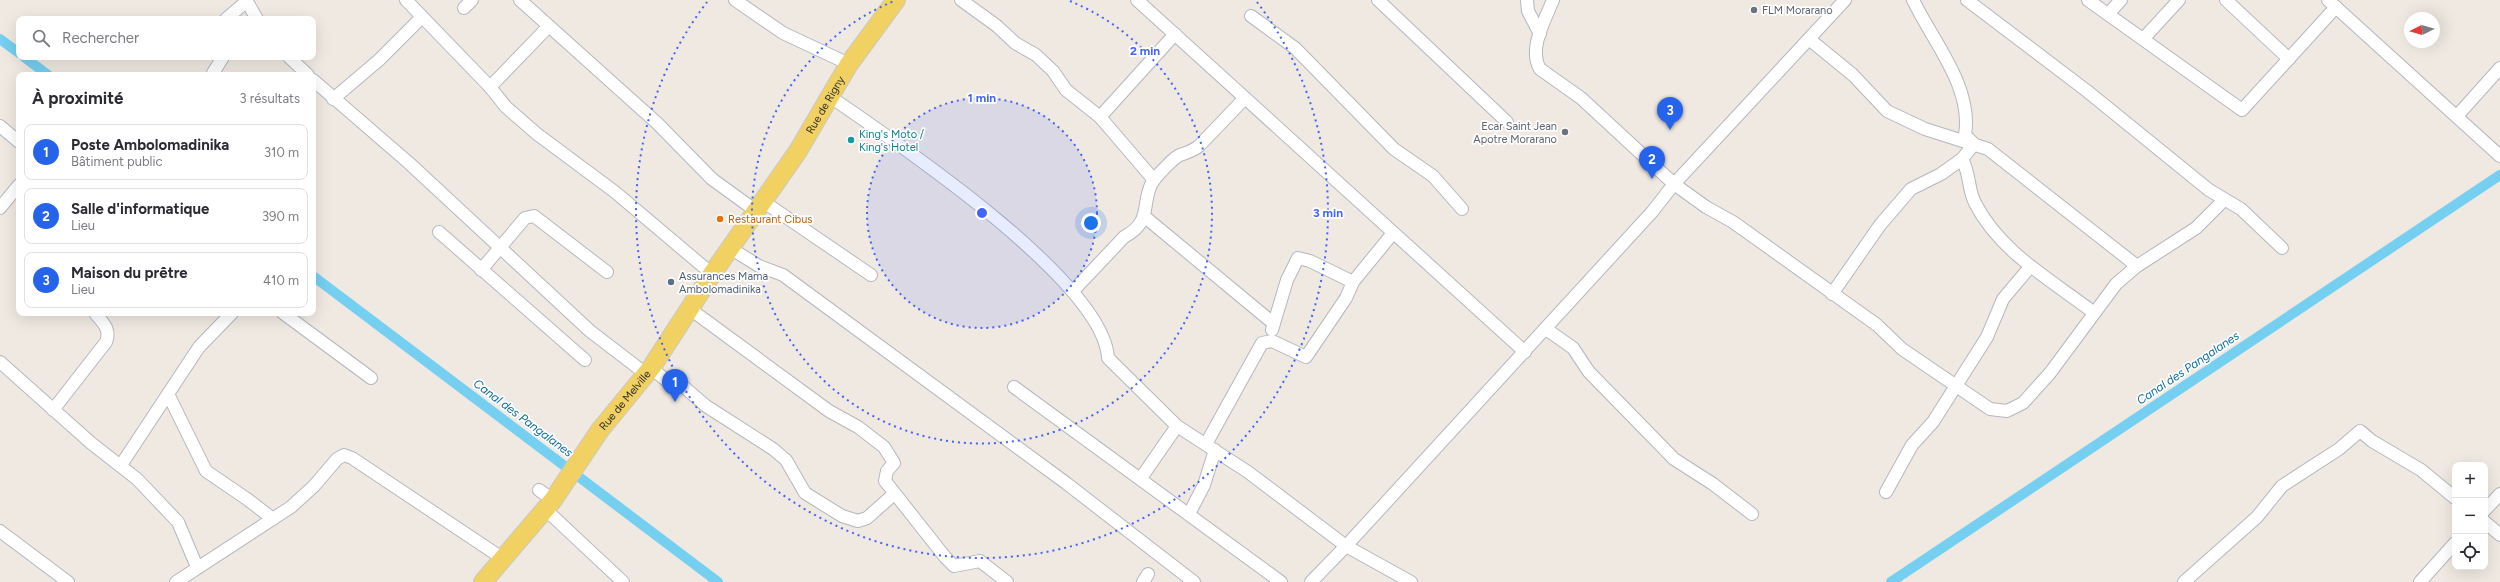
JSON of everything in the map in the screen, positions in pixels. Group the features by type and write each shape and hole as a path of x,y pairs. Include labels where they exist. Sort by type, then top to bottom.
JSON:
{"main road":[{"name":"Rue de Rigny","path":"760,206 818,118 829,96 849,64 896,0"},
{"name":"Rue de Melville","path":"483,582 545,500 648,371 712,274 760,206"}],"street":[{"path":"406,0 421,18 490,87 506,107 537,134 615,192 712,274"},
{"path":"520,0 657,123 712,179 760,206 871,275"},
{"path":"735,0 783,33 849,64"},
{"path":"961,0 996,26 1015,43 1036,55 1053,71 1066,90 1100,117 1154,180"},
{"path":"1137,0 1525,352"},
{"path":"1378,0 1507,122"},
{"path":"1527,0 1528,11 1540,34"},
{"path":"1553,0 1540,34 1536,62 1540,69 1581,98 1674,184 1706,207 1734,222 1877,325 1902,348 1956,387 1990,409 2007,411 2023,403 2050,373 2093,312 2116,284 2137,266 2196,228 2224,200"},
{"path":"1311,582 1525,352 1652,212 1674,184 1845,0"},
{"path":"1913,0 1963,96 1968,120 1965,135 1974,144"},
{"path":"1967,0 2087,91 2146,141 2224,200 2241,209 2282,248"},
{"path":"2088,0 2144,38 2242,110 2289,59 2332,4 2457,116 2497,154"},
{"path":"2108,14 2121,0"},
{"path":"2144,38 2179,0"},
{"path":"2226,0 2289,59"},
{"path":"229,16 246,1 255,16"},
{"path":"1251,16 1295,48 1394,149 1433,176 1462,209"},
{"path":"334,99 379,60 421,18"},
{"path":"490,87 549,26"},
{"path":"1100,117 1175,34"},
{"path":"1809,40 1853,75 1887,111 1925,129 1988,149 2012,166 2137,266"},
{"path":"214,72 221,60"},
{"path":"292,60 305,72"},
{"path":"2457,116 2500,68"},
{"path":"316,83 409,163 590,331 648,371 666,380 677,381 706,406 773,449 786,460 805,492 842,516 858,521 867,518 894,494"},
{"path":"829,96 958,188 1031,249 1073,291 1107,344 1108,358 1177,426 1248,472 1346,546 1411,582"},
{"path":"1073,291 1124,237 1131,233 1144,217 1154,180 1179,155 1192,152 1200,146 1245,98"},
{"path":"0,126 16,139"},
{"path":"1832,294 1880,225 1911,189 1941,174 1962,160 1974,144"},
{"path":"1962,160 1974,202 1990,228 2030,266 2093,312"},
{"path":"0,208 16,189"},
{"path":"481,270 525,218 534,216 607,272"},
{"path":"1144,217 1273,323"},
{"path":"439,232 585,360"},
{"path":"1189,514 1204,485 1210,447 1262,343 1272,341 1306,357 1346,298 1353,282 1393,233"},
{"path":"730,248 759,266 783,275 1066,483 1194,582"},
{"path":"1272,341 1273,323 1286,280 1298,258 1353,282"},
{"path":"1886,492 1912,445 1933,422 1956,387 1986,337 2003,299 2030,266"},
{"path":"690,309 829,411 858,427 884,447 894,463 887,471 885,481 894,494 954,566 980,561 1007,582"},
{"path":"53,410 106,342 109,334 106,326 98,316"},
{"path":"121,465 169,396 199,347 229,316"},
{"path":"287,316 371,378"},
{"path":"1546,329 1573,348 1589,372 1674,459 1713,484 1752,514"},
{"path":"0,362 53,410 62,415 91,443 138,479 178,522 197,567"},
{"path":"1014,387 1141,478 1281,582"},
{"path":"169,396 206,471 247,499 273,520"},
{"path":"1141,478 1177,426"},
{"path":"2184,582 2257,517 2282,486 2339,449 2360,431 2372,441 2421,470 2452,496"},
{"path":"176,582 197,567 273,520 314,486 325,472 344,455 352,458 502,558"},
{"path":"2488,507 2500,494"},
{"path":"545,500 623,582"},
{"path":"2488,525 2500,535"},
{"path":"0,532 68,582"},
{"path":"2420,582 2452,546"}],"waterway":[{"name":"Canal des Pangalanes","path":"0,39 16,51"},
{"name":"Canal des Pangalanes","path":"28,60 44,72"},
{"name":"Canal des Pangalanes","path":"1891,582 2500,175"},
{"name":"Canal des Pangalanes","path":"316,278 718,582"}],"place":[{"name":"FLM Morarano","path":"1754,10"},
{"name":"Maison du prêtre","path":"1670,130"},
{"name":"Ecar Saint Jean Apotre Morarano","path":"1565,132"},
{"name":"King's Moto / King's Hotel","path":"851,140"},
{"name":"Salle d'informatique","path":"1652,179"},
{"name":"Restaurant Cibus","path":"720,219"},
{"name":"Assurances Mama Ambolomadinika","path":"671,282"},
{"name":"Poste Ambolomadinika","path":"675,402"}]}
